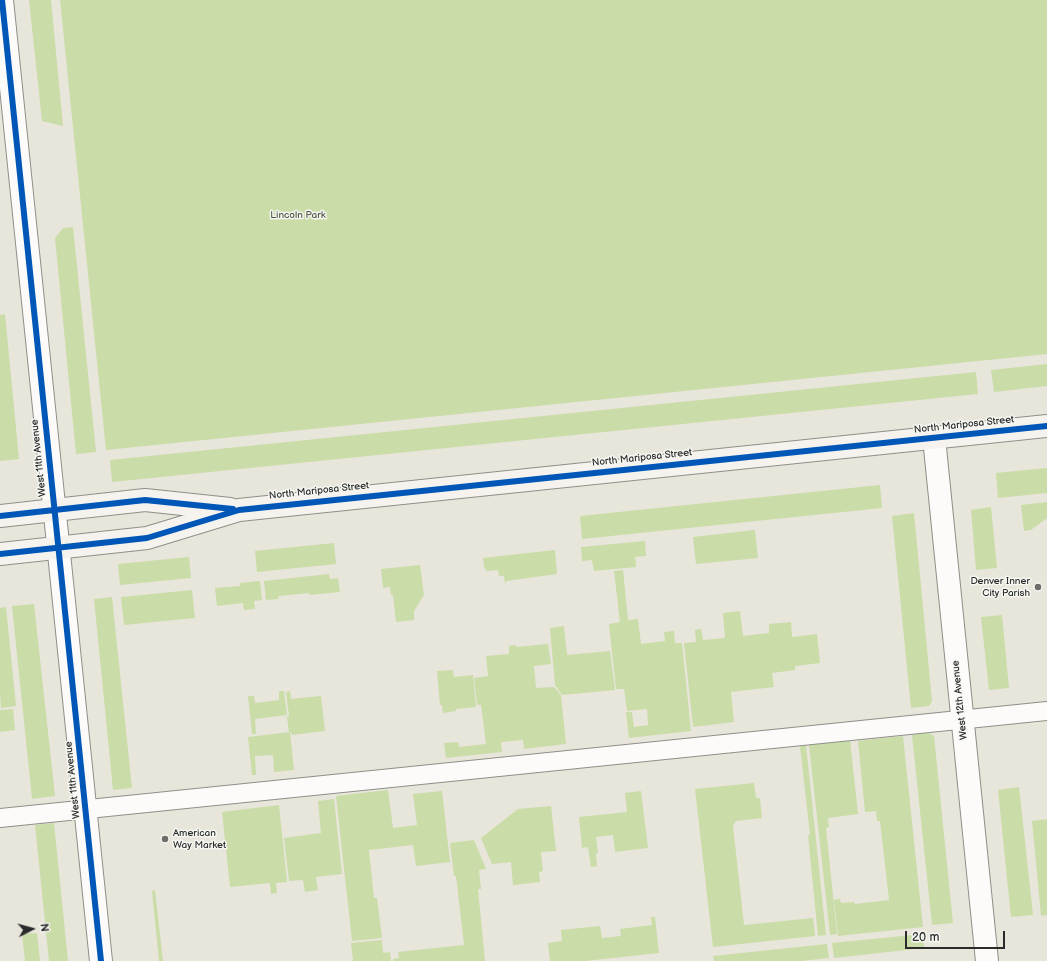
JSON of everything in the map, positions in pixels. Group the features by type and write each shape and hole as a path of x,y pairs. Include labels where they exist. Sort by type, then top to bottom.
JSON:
{"street":[{"name":"West 11th Avenue","path":"2,0 102,961"},
{"name":"North Mariposa Street","path":"0,554 147,538 238,510 1047,426"},
{"name":"West 12th Avenue","path":"934,438 987,961"},
{"name":"North Mariposa Street","path":"0,516 145,500 238,510"}],"lane":[{"path":"0,818 1047,711"}],"green space":[{"path":"29,0 51,0 63,126 42,121"},
{"name":"Lincoln Park","path":"60,0 1047,0 1047,354 106,450"},
{"path":"73,227 96,452 76,454 55,238 63,228"},
{"path":"5,314 19,459 0,461 0,315"},
{"path":"1047,364 1047,386 994,392 991,370"},
{"path":"976,372 978,394 112,482 110,460"},
{"path":"1047,468 1047,493 998,498 996,473"},
{"path":"880,485 882,508 582,539 580,516"},
{"path":"1047,502 1047,518 1031,530 1024,531 1021,505"},
{"path":"991,507 997,568 976,570 971,510"},
{"path":"914,513 932,701 929,706 911,708 892,516"},
{"path":"755,530 758,558 696,564 693,537"},
{"path":"645,541 646,556 635,557 636,567 594,571 592,560 582,561 581,547"},
{"path":"334,543 336,564 257,572 255,551"},
{"path":"555,550 557,574 506,581 505,583 504,576 499,576 498,570 487,571 484,567 483,558"},
{"path":"189,557 191,578 120,585 118,564"},
{"path":"420,565 424,595 414,611 414,620 396,622 393,595 391,595 390,587 383,588 381,569"},
{"path":"623,570 628,620 638,619 641,644 665,641 664,632 674,631 675,643 682,643 691,731 629,738 626,712 632,712 634,727 648,725 647,709 627,711 624,689 616,689 609,624 620,622 614,571"},
{"path":"329,574 330,579 338,578 340,592 279,596 278,599 266,600 264,581"},
{"path":"260,581 262,600 254,601 255,609 244,610 243,603 217,606 215,588 240,586 240,583"},
{"path":"192,590 195,618 124,625 121,597"},
{"path":"112,597 132,788 113,790 94,599"},
{"path":"34,604 55,796 32,799 12,606"},
{"path":"6,607 16,706 1,708 0,608"},
{"path":"740,611 743,636 769,633 769,624 791,622 792,637 817,634 820,663 795,666 795,670 772,673 774,687 731,692 734,722 693,727 684,643 696,642 695,630 701,629 703,640 725,638 723,613"},
{"path":"1002,615 1009,688 989,690 981,617"},
{"path":"564,626 567,655 610,651 615,690 562,695 555,685 550,628"},
{"path":"548,644 551,664 534,666 536,688 554,687 561,695 566,744 524,749 523,740 501,742 502,752 446,758 444,743 458,742 459,747 486,744 481,705 477,705 474,678 488,676 486,656 509,654 509,646 515,645 516,647"},
{"path":"453,670 454,677 473,675 476,707 456,709 456,711 443,713 442,705 440,705 437,671"},
{"path":"279,691 284,691 287,715 255,719 256,734 252,734 248,696 254,696 255,703 279,700"},
{"path":"290,691 291,699 321,696 325,731 292,735 291,732 289,732 286,692"},
{"path":"13,709 15,730 0,732 0,710"},
{"path":"290,732 294,770 274,772 273,755 255,756 256,775 252,775 248,737"},
{"path":"928,733 934,736 953,923 932,925 912,735"},
{"path":"903,736 923,927 838,936 834,900 840,899 841,903 854,902 855,904 889,900 880,821 877,821 876,811 865,812 858,741"},
{"path":"850,740 858,814 828,818 829,827 826,828 837,934 830,935 809,745"},
{"path":"806,745 826,935 818,936 808,835 810,835 800,746"},
{"path":"754,783 756,798 760,798 762,818 736,821 733,826 744,925 813,918 815,936 713,947 695,789"},
{"path":"1019,787 1033,915 1011,917 998,790"},
{"path":"388,790 393,828 417,825 413,794 442,791 450,862 416,866 413,845 369,850 374,898 377,898 382,938 352,941 336,796"},
{"path":"641,791 648,848 615,852 613,835 596,837 598,853 596,853 597,866 591,867 588,847 582,848 579,817 627,812 625,793"},
{"path":"334,799 342,874 316,877 318,890 305,892 303,880 289,881 284,838 321,833 318,801"},
{"path":"279,805 287,882 276,883 277,893 271,894 270,883 230,887 222,812"},
{"path":"551,806 556,851 541,852 543,871 539,872 540,882 513,885 511,862 492,864 481,838 518,809"},
{"path":"1047,819 1047,915 1041,916 1032,821"},
{"path":"54,823 68,961 49,961 35,825"},
{"path":"474,840 486,869 479,870 481,889 478,889 485,961 393,961 393,959 399,958 398,952 464,945 456,876 454,876 450,843"},
{"path":"155,890 163,961 159,961 152,891"},
{"path":"651,917 655,917 659,953 585,961 550,961 548,943 562,941 561,930 600,926 602,938 621,936 620,929 652,925"},
{"path":"37,933 40,961 25,961 22,934"},
{"path":"923,934 924,948 834,958 832,943"},
{"path":"382,940 383,953 390,952 391,961 351,961 353,960 351,943"},
{"path":"827,944 829,958 801,961 714,961 713,956"}],"cycle path":[{"path":"2,0 101,961"},
{"path":"0,554 147,538 239,510 1047,426"},
{"path":"0,516 145,500 233,509"}],"place":[{"name":"Denver Inner City Parish","path":"1038,587"},
{"name":"American Way Market","path":"165,839"}]}
